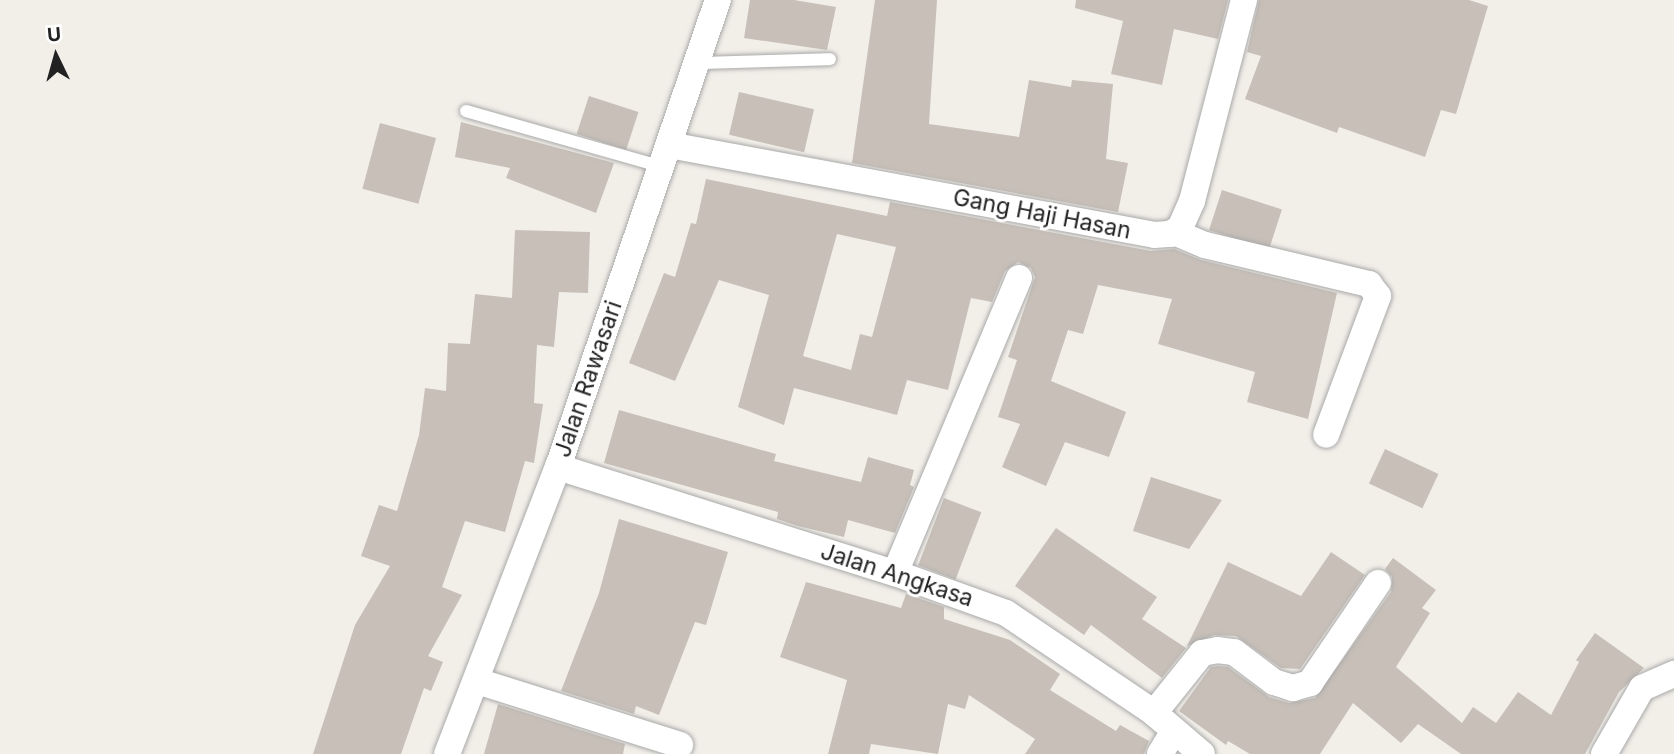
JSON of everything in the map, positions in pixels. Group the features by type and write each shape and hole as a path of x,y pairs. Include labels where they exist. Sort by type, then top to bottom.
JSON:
{"street":[{"name":"Jalan Rawasari","path":"447,754 558,467 719,0"},
{"path":"1244,0 1192,201 1186,218 1174,232 1205,245 1352,279 1374,290 1378,296 1341,386 1326,435"},
{"name":"Gang Haji Hasan","path":"665,156 1154,236 1174,232"},
{"path":"895,573 1019,278"},
{"name":"Jalan Angkasa","path":"558,467 895,573 1006,614 1154,713 1202,754"},
{"path":"1154,713 1202,653 1217,650 1234,652 1275,682 1293,688 1310,683 1377,583"},
{"path":"1604,754 1642,688 1674,674"},
{"path":"477,681 680,745"},
{"path":"1160,754 1174,731"}],"lane":[{"path":"699,63 830,58"},
{"path":"466,111 665,156"}],"building":[{"path":"750,0 794,0 836,7 827,50 744,38"},
{"path":"875,0 937,0 929,124 1019,137 1029,80 1071,87 1072,80 1113,84 1106,159 1128,163 1118,212 852,163"},
{"path":"1076,0 1228,0 1218,39 1174,29 1162,85 1111,74 1123,21 1075,8"},
{"path":"1259,0 1469,0 1488,6 1456,114 1441,110 1425,157 1339,127 1337,133 1245,99 1261,56 1247,52"},
{"path":"739,92 814,109 804,152 729,135"},
{"path":"589,96 638,112 626,150 577,134"},
{"path":"461,122 614,163 596,213 506,178 510,168 455,157"},
{"path":"380,123 436,138 418,204 362,189"},
{"path":"706,179 887,216 890,202 1151,251 1174,249 1201,260 1337,293 1308,419 1247,402 1255,372 1158,344 1172,299 1098,285 1083,334 1068,330 1051,381 1126,412 1109,457 1065,442 1046,486 1002,467 1020,424 998,417 1017,360 1008,357 1035,277 1031,268 1018,262 1005,271 992,302 971,298 948,390 907,380 897,415 794,388 784,425 738,407 769,295 719,280 675,381 629,363 664,273 675,277 691,223 696,224","holes":["837,234 896,247 872,337 860,334 851,370 803,356"]},
{"path":"1222,190 1282,209 1269,249 1209,230"},
{"path":"515,230 590,232 588,293 559,292 554,347 537,345 534,403 543,404 534,463 525,461 505,532 465,521 442,587 462,595 428,656 443,662 431,691 424,688 401,754 313,754 355,625 390,566 361,556 379,505 397,511 419,435 425,388 446,391 448,343 470,344 475,294 512,298"},
{"path":"619,410 776,454 774,461 861,482 868,457 914,470 910,485 914,487 895,533 848,520 844,537 798,526 777,519 778,512 604,463"},
{"path":"1385,449 1438,474 1422,508 1369,483"},
{"path":"1151,477 1222,500 1189,549 1133,531"},
{"path":"944,498 981,512 956,580 918,565"},
{"path":"619,519 728,552 706,625 695,622 659,715 636,706 634,714 561,691 599,593"},
{"path":"1056,528 1157,597 1142,619 1186,648 1162,678 1091,625 1084,635 1015,586"},
{"path":"1331,552 1365,575 1300,669 1281,668 1236,636 1214,635 1187,646 1228,562 1301,596"},
{"path":"1393,558 1436,590 1422,608 1430,613 1396,667 1462,723 1473,707 1496,723 1518,692 1551,715 1579,662 1576,660 1595,633 1644,668 1619,692 1585,754 1461,754 1418,724 1401,743 1353,703 1320,754 1250,754 1228,741 1226,745 1179,711 1211,667 1218,666 1228,667 1269,697 1289,703 1315,698 1391,592 1392,577 1385,569"},
{"path":"806,582 901,608 906,594 944,607 944,619 1010,640 1060,674 1050,690 1116,731 1120,725 1149,741 1144,754 1025,754 1035,739 969,695 965,709 948,704 938,754 871,744 869,754 828,754 847,680 780,657"},
{"path":"498,704 625,744 623,754 484,754"}]}
